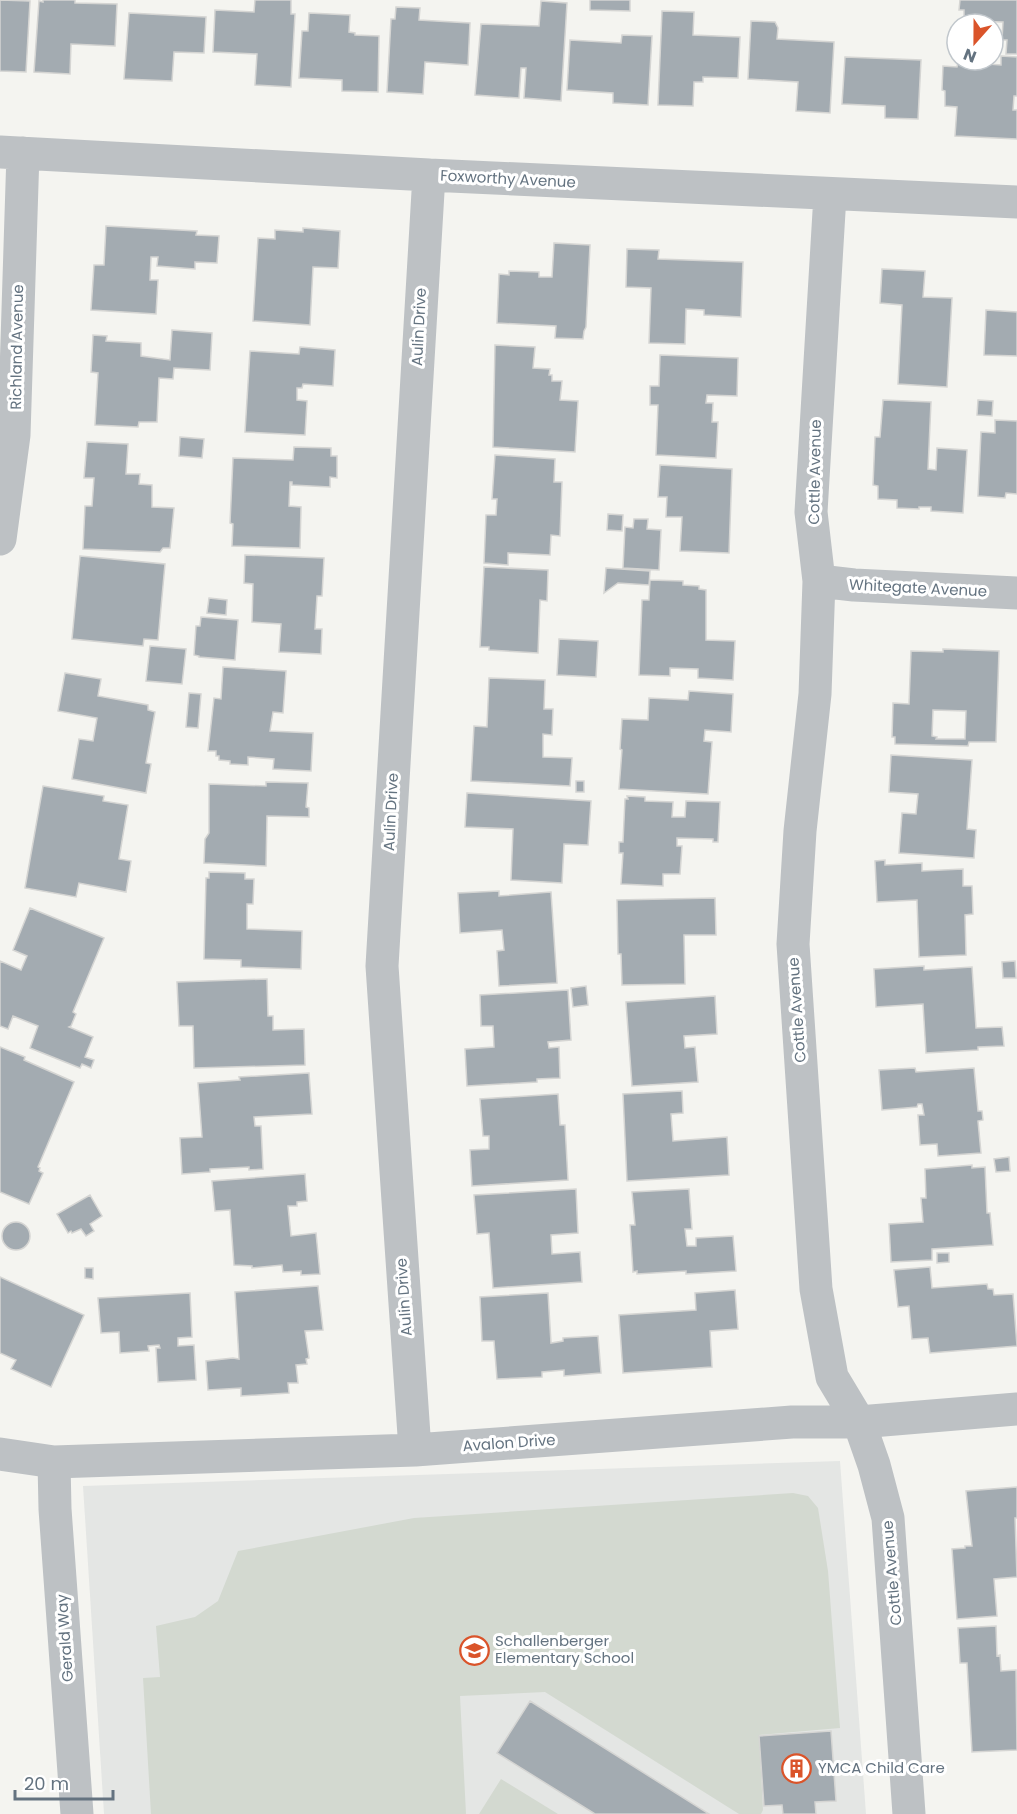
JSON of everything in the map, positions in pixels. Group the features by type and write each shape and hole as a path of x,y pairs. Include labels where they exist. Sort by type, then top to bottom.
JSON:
{"street":[{"name":"Foxworthy Avenue","path":"11,152 830,195 1017,202"},
{"name":"Richland Avenue","path":"0,539 14,435 11,152"},
{"name":"Aulin Drive","path":"415,1450 382,966 429,175"},
{"name":"Cottle Avenue","path":"830,195 811,512 819,580 815,694 800,831 793,944 816,1289 832,1377 859,1422 874,1465 888,1518 909,1814"},
{"name":"Whitegate Avenue","path":"819,580 854,585 1017,593"},
{"name":"Avalon Drive","path":"0,1454 54,1462 415,1450 792,1422 859,1422 1017,1409"},
{"name":"Gerald Way","path":"54,1462 56,1521 78,1814"}],"shaded area":[{"name":"Schallenberger Elementary School","path":"840,1461 866,1814 104,1814 83,1486"},
{"name":"Schallenberger Elementary School","path":"793,1493 808,1496 818,1508 828,1571 840,1728 759,1735 763,1810 761,1814 739,1814 545,1692 460,1696 466,1814 151,1814 143,1678 160,1677 156,1626 195,1617 218,1601 238,1551 414,1518"},
{"path":"501,1779 558,1814 479,1814"}],"building":[{"path":"0,0 30,1 26,72 0,71"},
{"path":"43,0 117,4 115,46 71,44 70,74 34,72 39,1 43,2"},
{"path":"255,0 291,0 291,14 295,14 291,87 255,85 257,54 213,52 215,10 254,12"},
{"path":"590,0 630,0 630,11 590,10"},
{"path":"960,0 1017,0 1017,54 1006,54 1005,12 959,10"},
{"path":"541,1 567,3 561,101 524,98 526,68 521,68 519,98 475,95 481,24 539,26"},
{"path":"396,7 420,8 419,20 470,23 468,65 425,62 423,94 387,92 391,19 395,19"},
{"path":"662,11 694,12 693,35 740,37 738,78 703,77 703,82 694,82 693,106 658,105"},
{"path":"129,13 206,17 204,53 174,52 172,81 124,79"},
{"path":"309,13 350,15 349,32 355,35 379,36 378,92 342,91 342,80 299,78 302,31 308,31"},
{"path":"751,21 775,22 778,28 777,39 834,42 830,113 796,111 798,82 748,79"},
{"path":"622,35 652,36 648,105 613,103 613,93 567,90 570,40 621,43"},
{"path":"1005,56 1017,57 1017,96 1014,96 1013,110 1017,110 1017,139 955,136 957,107 945,106 945,91 942,90 943,66 945,66 945,72 1005,72"},
{"path":"845,57 921,60 918,119 885,118 885,106 842,104"},
{"path":"106,226 197,231 196,235 219,236 217,263 195,262 195,269 157,266 158,257 151,257 150,280 158,280 156,314 91,310 94,265 104,265"},
{"path":"303,228 340,231 338,268 313,267 310,325 253,321 258,238 275,239 275,230 303,232"},
{"path":"554,243 590,245 586,327 583,339 555,338 556,326 497,323 499,274 509,275 509,271 539,272 539,277 552,277"},
{"path":"627,249 659,250 658,259 743,262 741,317 704,315 704,310 686,309 685,344 649,343 651,288 626,287"},
{"path":"882,269 925,271 923,297 952,298 947,387 898,384 902,305 880,303"},
{"path":"986,310 1017,312 1017,356 984,355"},
{"path":"172,330 212,333 210,370 174,368 173,379 159,378 157,422 139,422 138,427 95,425 98,373 91,372 93,335 107,336 106,341 141,343 141,356 170,360"},
{"path":"495,345 535,347 533,368 550,369 549,375 552,375 552,381 562,381 560,400 578,401 575,452 493,447"},
{"path":"300,347 335,350 333,386 303,384 302,388 297,388 297,400 307,401 305,435 245,432 250,351 299,354"},
{"path":"660,355 738,358 737,396 707,395 706,403 713,403 712,422 718,422 716,458 656,455 658,405 650,405 650,386 659,386"},
{"path":"883,400 931,402 928,469 936,470 937,448 967,450 963,513 931,511 931,507 897,508 897,500 878,499 878,486 873,485 875,437 880,437"},
{"path":"978,400 993,401 992,416 977,415"},
{"path":"995,420 1017,421 1017,494 1006,493 1005,498 978,496 981,432 995,433"},
{"path":"180,437 204,439 202,458 179,456"},
{"path":"87,442 128,444 126,474 140,474 139,484 152,485 152,507 174,508 170,548 163,548 160,552 83,549 85,506 92,506 94,478 84,478"},
{"path":"294,447 331,448 331,456 337,456 337,478 330,477 330,487 292,485 290,482 289,506 301,507 300,548 232,546 233,524 230,523 233,458 293,460"},
{"path":"495,455 555,459 554,482 562,482 560,536 551,535 550,555 508,553 508,565 484,563 486,515 496,515 497,499 492,499"},
{"path":"660,465 732,469 729,553 680,551 682,517 666,517 667,497 658,497"},
{"path":"608,514 623,515 622,531 607,530"},
{"path":"634,519 648,519 647,529 661,530 659,570 623,568 625,527 633,528"},
{"path":"245,555 324,558 322,596 317,596 315,629 322,629 321,654 279,652 281,624 252,622 253,584 244,583"},
{"path":"80,556 165,564 158,640 144,639 143,646 72,639"},
{"path":"484,567 548,570 547,601 540,600 538,653 489,650 489,647 480,647"},
{"path":"606,568 650,571 649,585 618,583 604,593"},
{"path":"650,580 683,581 683,585 699,586 699,589 706,590 706,640 735,641 733,680 698,678 698,669 670,668 670,676 639,675 642,600 649,600"},
{"path":"209,598 227,600 226,615 207,613"},
{"path":"201,617 238,620 235,660 194,655 196,626 200,626"},
{"path":"559,639 598,641 596,677 557,675"},
{"path":"150,646 186,649 182,684 146,681"},
{"path":"943,649 999,651 996,742 969,742 968,746 895,744 895,737 892,737 893,703 909,704 911,651 943,652","holes":["933,710 966,711 965,739 936,739 937,737 932,736"]},
{"path":"223,667 286,671 283,713 273,712 270,731 313,733 311,771 273,769 274,759 248,757 248,765 230,764 230,761 219,760 216,751 208,751 214,698 221,699"},
{"path":"65,673 101,679 98,696 148,705 148,710 155,712 146,763 151,764 146,793 72,779 79,739 93,741 97,718 58,711"},
{"path":"489,678 545,680 544,709 553,709 552,735 543,734 543,757 572,758 570,786 471,781 474,726 487,727"},
{"path":"689,691 733,694 731,732 705,730 704,741 712,742 708,794 619,789 622,719 648,720 649,698 688,700"},
{"path":"189,693 201,694 198,728 186,727"},
{"path":"891,755 972,760 967,829 976,830 974,858 899,853 902,813 916,814 918,794 889,792"},
{"path":"576,781 584,781 584,792 576,792"},
{"path":"266,782 308,783 306,807 309,808 309,817 267,816 266,866 204,863 205,839 209,833 209,784 266,786"},
{"path":"43,786 104,796 103,801 128,805 119,859 131,861 126,892 79,883 76,897 25,888"},
{"path":"467,793 591,801 588,845 564,844 562,883 511,880 513,829 465,827"},
{"path":"627,796 645,797 645,801 673,802 672,817 685,817 686,801 720,802 718,842 713,842 713,839 677,838 677,846 682,846 680,874 663,874 663,886 621,884 623,853 619,853 619,842 623,842"},
{"path":"885,860 885,865 922,863 922,871 963,869 963,886 972,886 973,914 965,915 966,955 919,957 917,900 877,902 875,861"},
{"path":"209,872 245,873 245,879 254,879 253,904 247,904 247,929 302,931 301,969 241,967 241,960 204,959 206,878 209,878"},
{"path":"499,891 499,896 551,892 557,983 499,986 497,951 504,950 502,930 460,933 458,893"},
{"path":"715,898 716,935 684,935 685,984 622,985 621,954 618,954 617,900"},
{"path":"30,908 104,938 69,1027 93,1037 85,1057 94,1060 91,1068 82,1064 80,1068 30,1048 38,1026 13,1016 8,1029 0,1026 0,961 21,970 27,956 13,950"},
{"path":"1015,961 1016,978 1003,978 1002,962"},
{"path":"924,966 924,970 972,967 976,1028 1002,1027 1004,1046 926,1053 923,1004 876,1007 874,969"},
{"path":"267,979 268,1016 273,1016 273,1030 304,1029 305,1065 194,1068 193,1026 179,1026 177,982"},
{"path":"586,986 588,1005 573,1007 571,988"},
{"path":"568,990 571,1040 548,1042 549,1048 559,1047 560,1078 537,1079 537,1082 467,1086 465,1049 494,1047 493,1026 481,1026 480,995"},
{"path":"715,996 717,1034 684,1036 685,1048 695,1047 698,1082 632,1086 626,1002"},
{"path":"0,1047 74,1082 38,1167 43,1173 29,1204 0,1192"},
{"path":"915,1068 916,1072 974,1068 978,1111 982,1111 983,1120 978,1121 981,1153 938,1156 937,1144 920,1145 918,1115 924,1115 922,1104 918,1104 917,1107 882,1110 879,1070"},
{"path":"309,1073 312,1114 254,1117 255,1126 261,1126 263,1169 249,1170 249,1167 210,1169 210,1172 182,1174 180,1138 202,1137 198,1083 240,1080 239,1077"},
{"path":"682,1091 683,1113 671,1114 673,1141 727,1137 729,1175 627,1181 623,1094"},
{"path":"558,1094 560,1125 565,1125 568,1180 472,1186 470,1150 489,1149 489,1136 483,1136 480,1099"},
{"path":"1009,1157 1010,1171 996,1172 994,1159"},
{"path":"972,1165 972,1168 985,1167 987,1213 990,1213 993,1245 932,1249 932,1260 891,1262 889,1224 923,1222 921,1198 926,1198 925,1169"},
{"path":"305,1174 307,1201 297,1202 297,1206 288,1206 291,1236 316,1233 320,1274 301,1275 301,1271 283,1272 282,1265 252,1268 252,1266 234,1265 230,1210 215,1211 212,1181"},
{"path":"576,1189 578,1233 551,1235 552,1254 580,1252 582,1282 493,1288 489,1233 477,1234 474,1195"},
{"path":"689,1189 692,1229 685,1229 687,1246 696,1246 696,1238 733,1236 736,1271 686,1274 686,1271 637,1274 637,1271 633,1272 630,1225 635,1225 632,1192"},
{"path":"90,1195 102,1216 90,1224 94,1231 86,1236 81,1229 68,1233 57,1214"},
{"path":"16,1222 26,1226 30,1236 26,1246 16,1250 6,1246 2,1236 6,1226"},
{"path":"937,1253 949,1253 949,1262 937,1263"},
{"path":"930,1267 932,1288 987,1284 988,1289 993,1289 994,1295 1013,1294 1017,1346 930,1353 928,1338 912,1339 909,1306 898,1307 894,1270"},
{"path":"85,1268 93,1268 93,1279 85,1278"},
{"path":"0,1277 84,1315 51,1387 11,1369 16,1360 0,1353"},
{"path":"318,1286 323,1330 305,1331 309,1358 306,1359 307,1364 296,1365 298,1383 288,1383 289,1393 241,1396 241,1388 208,1390 206,1361 239,1359 235,1292"},
{"path":"735,1290 738,1329 710,1331 712,1367 623,1373 619,1315 696,1310 695,1293"},
{"path":"190,1293 192,1337 178,1338 178,1346 194,1345 196,1380 158,1382 156,1348 160,1348 159,1345 148,1346 149,1351 120,1353 119,1332 101,1333 98,1298"},
{"path":"548,1293 551,1343 563,1341 563,1338 598,1336 601,1373 564,1376 564,1370 542,1372 542,1377 497,1379 494,1341 482,1341 480,1297"},
{"path":"1017,1487 1017,1518 1015,1518 1017,1577 994,1579 997,1616 957,1619 952,1549 972,1546 966,1491"},
{"path":"996,1626 997,1656 1000,1655 1001,1671 1016,1670 1017,1750 972,1752 967,1663 960,1663 958,1628"},
{"path":"530,1701 709,1814 595,1814 497,1753"},
{"name":"YMCA Child Care","path":"831,1731 836,1801 815,1802 816,1814 783,1814 782,1805 764,1806 759,1736"}],"place":[{"name":"Schallenberger Elementary School","path":"474,1650"},
{"name":"YMCA Child Care","path":"797,1768"}]}
